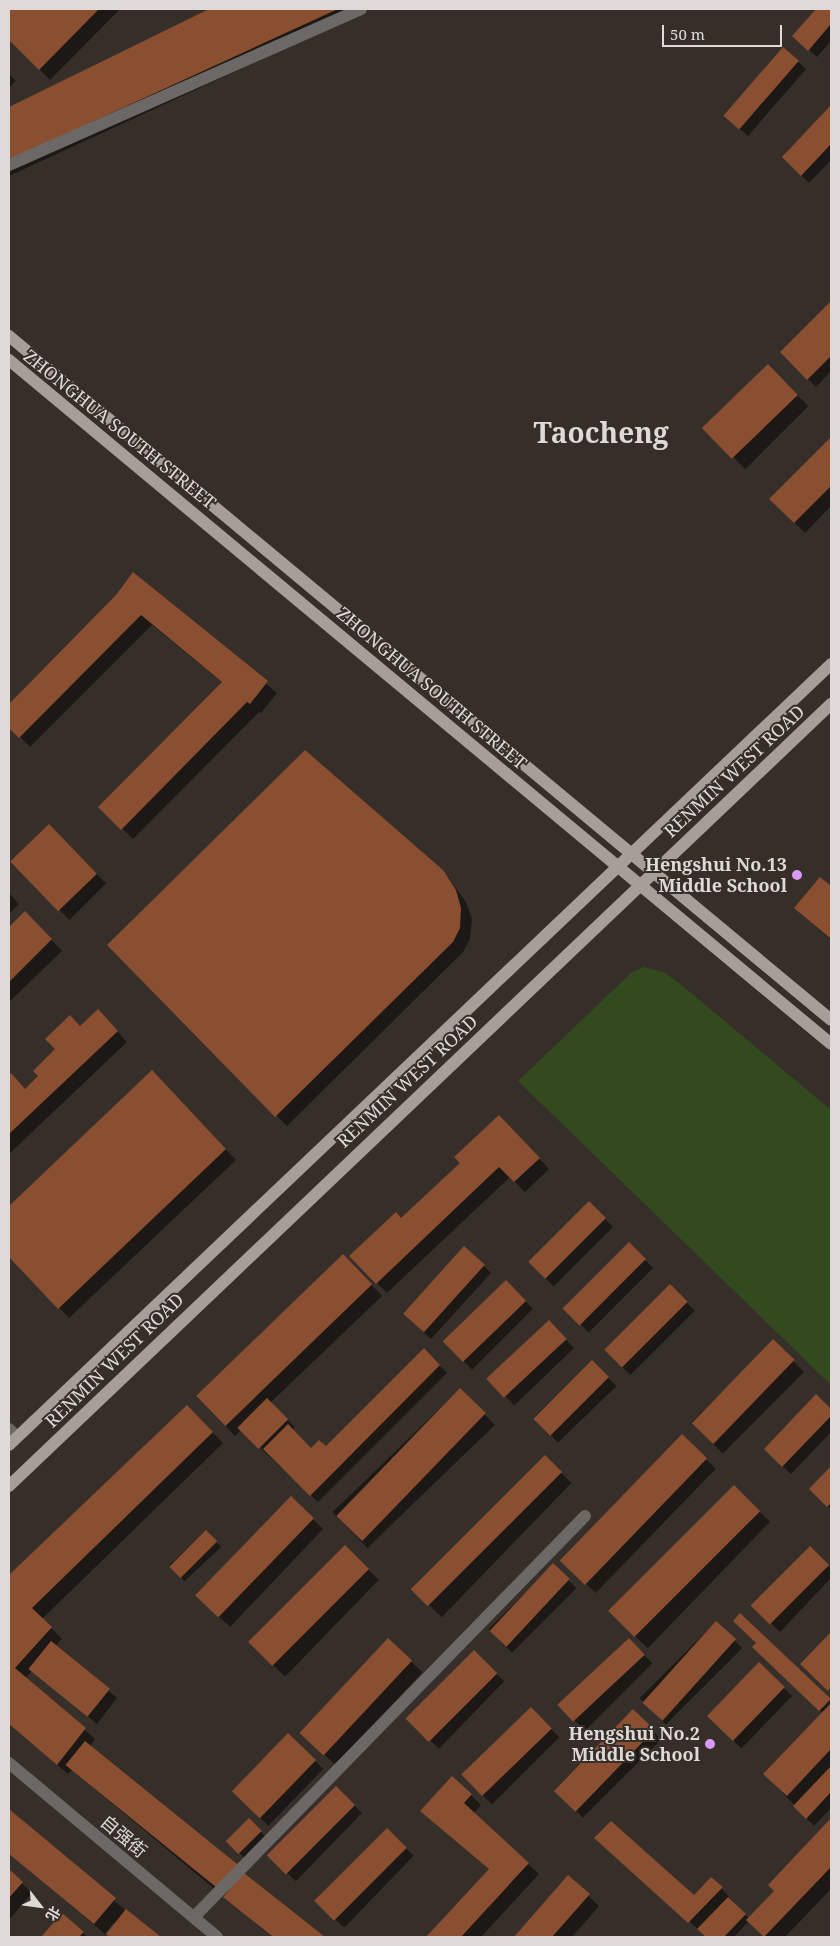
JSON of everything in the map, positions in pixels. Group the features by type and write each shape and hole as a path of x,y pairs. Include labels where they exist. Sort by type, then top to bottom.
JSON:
{"main road":[{"name":"ZHONGHUA SOUTH STREET","path":"9,336 831,1020"},
{"name":"ZHONGHUA SOUTH STREET","path":"9,360 831,1044"},
{"name":"RENMIN WEST ROAD","path":"12,1437 831,664"},
{"name":"RENMIN WEST ROAD","path":"9,1486 831,704"}],"street":[{"path":"9,165 361,9"},
{"path":"194,1917 585,1516"},
{"name":"自强街","path":"9,1763 217,1937"}],"green space":[{"path":"644,967 663,972 678,982 831,1110 831,1385 518,1081 632,972"}],"building":[{"path":"9,9 99,9 39,70 9,40"},
{"path":"209,9 338,9 9,160 9,107"},
{"path":"816,9 831,9 831,24 808,51 792,36"},
{"path":"783,47 799,61 739,129 723,116"},
{"path":"831,105 831,144 801,176 782,157"},
{"path":"831,301 831,356 807,380 780,352"},
{"path":"768,364 798,395 732,459 702,428"},
{"path":"831,437 831,486 794,523 769,499"},
{"path":"133,572 268,681 250,704 247,702 121,830 98,807 222,682 141,615 19,738 9,728 9,704 116,595"},
{"path":"305,750 443,870 456,890 461,908 460,928 453,942 275,1117 107,945"},
{"path":"49,824 97,874 58,911 10,862"},
{"path":"820,877 831,886 831,939 794,908"},
{"path":"25,911 52,939 9,982 9,927"},
{"path":"98,1009 118,1031 9,1134 9,1075 11,1073 25,1089 38,1076 33,1071 55,1049 45,1039 70,1015 80,1026"},
{"path":"152,1070 226,1149 58,1309 9,1257 9,1206"},
{"path":"499,1115 540,1158 514,1182 499,1167 376,1284 349,1256 396,1212 401,1218 460,1163 454,1157"},
{"path":"589,1201 606,1218 545,1279 528,1262"},
{"path":"629,1242 646,1259 580,1325 563,1308"},
{"path":"464,1246 485,1265 424,1332 403,1314"},
{"path":"343,1254 372,1284 225,1426 196,1396"},
{"path":"506,1280 526,1301 463,1362 443,1341"},
{"path":"670,1284 688,1302 622,1367 604,1350"},
{"path":"549,1320 567,1339 504,1398 486,1379"},
{"path":"773,1339 795,1360 713,1444 692,1423"},
{"path":"424,1348 440,1365 310,1496 263,1449 288,1424 311,1448 319,1440 326,1446"},
{"path":"592,1360 609,1377 550,1436 533,1419"},
{"path":"460,1388 486,1413 362,1541 336,1516"},
{"path":"816,1394 831,1409 831,1416 782,1467 764,1449"},
{"path":"267,1398 288,1419 259,1449 237,1428"},
{"path":"187,1405 213,1432 32,1608 52,1627 15,1668 86,1728 57,1765 9,1724 9,1575"},
{"path":"682,1434 707,1458 585,1585 560,1561"},
{"path":"545,1455 562,1472 428,1606 411,1589"},
{"path":"831,1466 831,1503 827,1507 809,1489"},
{"path":"734,1485 760,1511 634,1637 608,1611"},
{"path":"291,1496 314,1518 218,1617 195,1595"},
{"path":"206,1530 217,1541 181,1578 169,1567"},
{"path":"345,1545 369,1569 272,1666 248,1642"},
{"path":"810,1546 829,1565 770,1624 751,1605"},
{"path":"553,1563 570,1579 506,1647 490,1631"},
{"path":"740,1613 831,1699 819,1711 752,1647 756,1643 733,1621"},
{"path":"716,1621 736,1639 662,1721 642,1703"},
{"path":"831,1632 831,1687 828,1691 800,1664"},
{"path":"388,1638 412,1661 323,1756 299,1733"},
{"path":"629,1638 645,1655 573,1722 557,1705"},
{"path":"51,1641 110,1689 87,1717 28,1669"},
{"path":"474,1650 497,1673 429,1742 405,1719"},
{"path":"759,1662 785,1687 733,1741 707,1716"},
{"path":"830,1704 831,1749 787,1796 763,1774"},
{"path":"531,1707 552,1729 482,1796 461,1774"},
{"path":"633,1709 655,1730 575,1812 554,1791"},
{"path":"288,1733 316,1760 260,1818 232,1791"},
{"path":"85,1741 239,1866 219,1890 65,1765"},
{"path":"831,1766 831,1792 806,1819 793,1806"},
{"path":"452,1776 472,1794 464,1803 529,1863 461,1937 426,1937 489,1869 420,1811"},
{"path":"336,1786 355,1805 286,1874 267,1855"},
{"path":"9,1809 116,1898 94,1924 9,1854"},
{"path":"249,1818 262,1831 238,1854 226,1841"},
{"path":"831,1818 831,1867 764,1937 746,1920 774,1891 768,1885"},
{"path":"611,1821 694,1895 711,1877 723,1887 688,1923 594,1838"},
{"path":"387,1828 407,1848 334,1921 314,1901"},
{"path":"9,1869 23,1882 9,1898"},
{"path":"243,1872 325,1937 273,1937 223,1897"},
{"path":"568,1875 590,1894 552,1937 514,1937"},
{"path":"728,1897 746,1914 724,1937 706,1937 697,1929"},
{"path":"126,1909 161,1937 110,1937 106,1934"},
{"path":"62,1913 84,1932 79,1937 41,1937"}],"place":[{"name":"Hengshui No.13 Middle School","path":"797,875"},
{"name":"Hengshui No.2 Middle School","path":"710,1744"}],"district":[{"name":"Taocheng","path":"601,432"}]}
